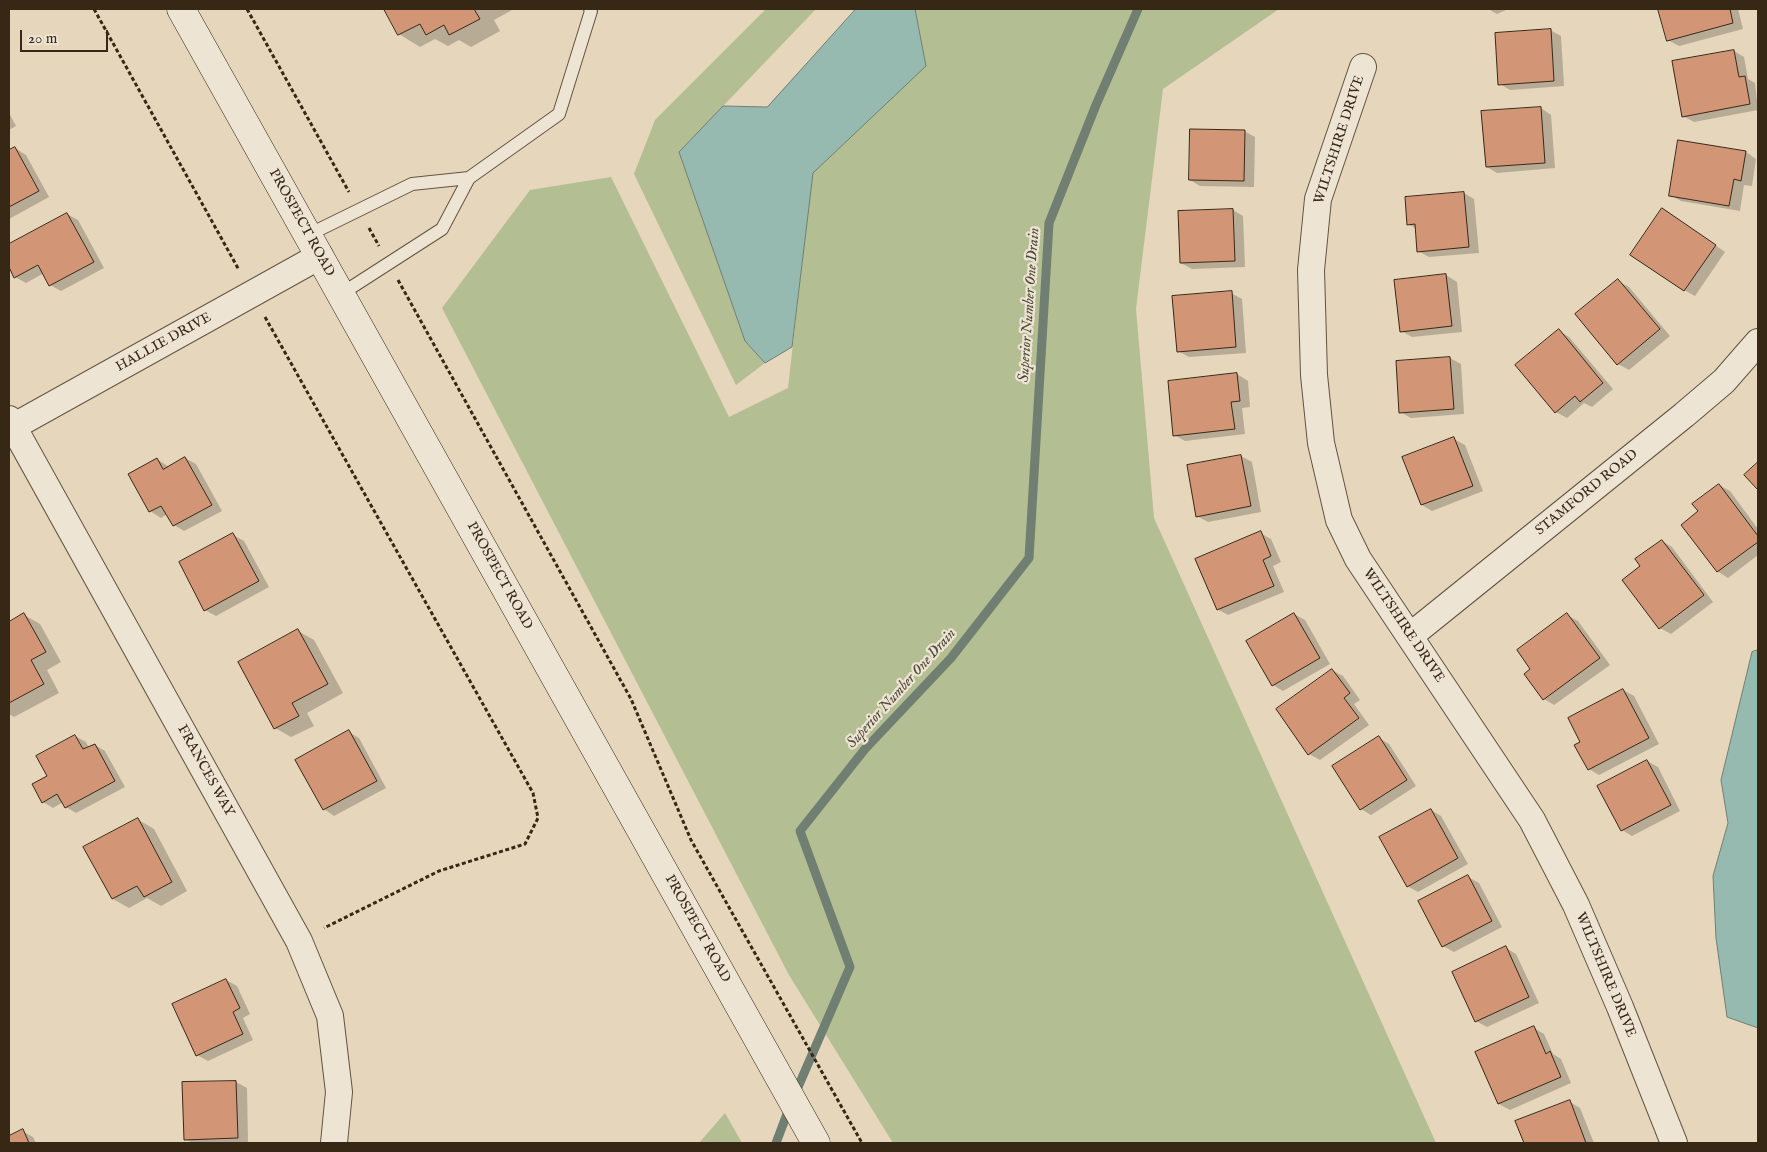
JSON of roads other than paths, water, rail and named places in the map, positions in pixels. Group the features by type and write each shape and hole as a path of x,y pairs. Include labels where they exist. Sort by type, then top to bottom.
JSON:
{"main road":[{"name":"PROSPECT ROAD","path":"181,9 816,1143"}],"street":[{"name":"WILTSHIRE DRIVE","path":"1363,67 1318,199 1311,270 1314,375 1322,443 1339,520 1358,559 1532,820 1580,914 1674,1143"},
{"name":"HALLIE DRIVE","path":"10,425 252,294 314,246"},
{"name":"STAMFORD ROAD","path":"1410,636 1724,381 1758,342"},
{"name":"FRANCES WAY","path":"10,425 300,941 330,1016 339,1092 334,1143"}],"lane":[{"path":"341,294 442,229 469,178 559,114 591,11 590,9"},
{"path":"314,246 359,210 412,184 469,178"}],"water":[{"path":"856,9 915,9 926,66 813,173 792,347 765,363 745,341 679,152 723,106 767,107"},
{"path":"1758,650 1758,1028 1727,1017 1716,938 1713,876 1728,823 1721,780 1752,652"}],"waterway":[{"name":"Superior Number One Drain","path":"795,1094 850,967 800,831 865,749 951,658 1029,558 1049,223 1096,105 1138,9"},
{"name":"Superior Number One Drain","path":"776,1143 790,1106"}]}
